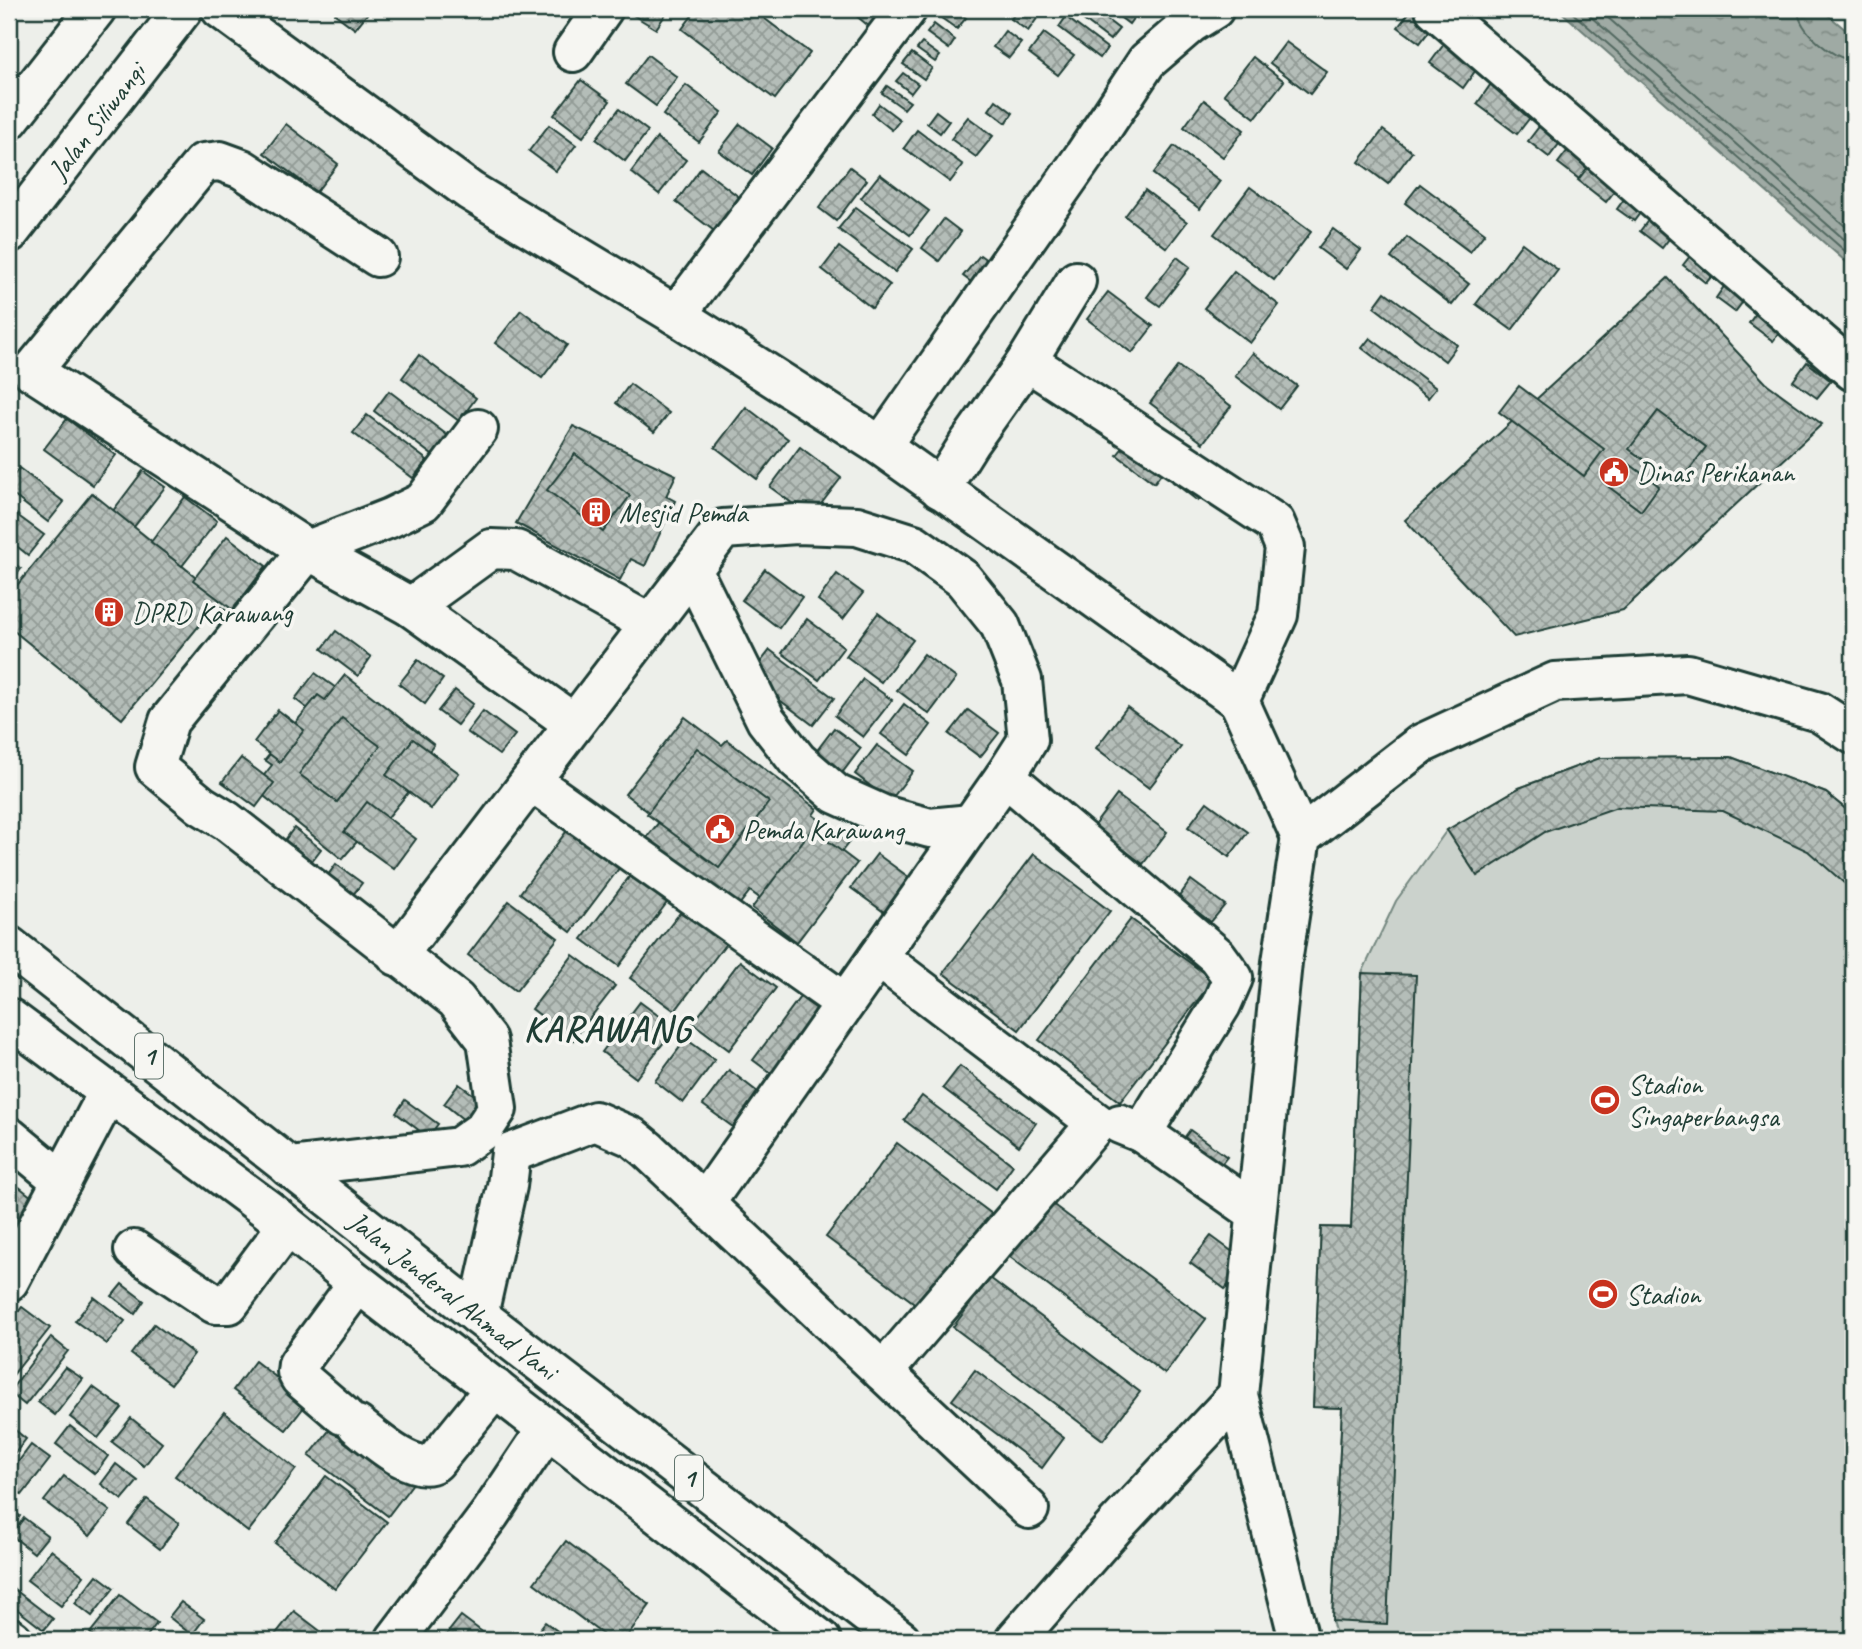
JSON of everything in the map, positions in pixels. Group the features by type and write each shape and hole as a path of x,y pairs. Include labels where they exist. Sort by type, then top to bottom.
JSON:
{"main road":[{"name":"Jalan Siliwangi","path":"9,233 183,9"},
{"path":"222,9 470,191 676,315 881,446 1239,701 1301,836 1282,962 1238,1395 1299,1640"},
{"path":"573,52 603,9"},
{"path":"676,315 907,9"},
{"path":"881,446 1084,156 1147,61 1190,24 1214,9"},
{"path":"1436,9 1853,371"},
{"path":"9,120 83,14"},
{"path":"378,257 242,169 220,161 203,163 21,364 308,550 411,607 573,723"},
{"path":"940,489 1027,360 1076,281"},
{"path":"1027,360 1275,523 1285,547 1278,615 1239,701"},
{"path":"454,1357 478,1315 507,1186 497,1141 497,1109 487,1040 456,1000 226,821 201,805 155,766 169,721 308,550 424,502 478,429"},
{"path":"397,956 723,529 797,524 857,526 914,544 963,579 1000,625 1022,680 1028,740 705,1203"},
{"path":"411,607 491,549 516,550 650,624"},
{"path":"692,570 766,720 797,760 836,794 883,815 930,828 971,824"},
{"path":"1301,836 1421,744 1555,682 1688,674 1819,712 1853,734"},
{"path":"1005,776 1217,956 1233,978 1221,1004 1142,1133"},
{"path":"531,781 845,1003"},
{"name":"Jalan Jenderal Ahmad Yani","path":"9,946 478,1315 901,1640"},
{"path":"878,957 1097,1123 1118,1123 1142,1133 1255,1212"},
{"name":"Jalan Jenderal Ahmad Yani","path":"9,1018 277,1218 821,1640"},
{"path":"9,1281 108,1093"},
{"path":"134,1250 222,1306 229,1304 277,1218 289,1167 459,1147 595,1121 632,1137 648,1150 1029,1509"},
{"path":"883,1372 1097,1123"},
{"path":"9,1137 62,1181"},
{"path":"358,1283 298,1364 297,1373 350,1420 387,1448 416,1465 425,1466 435,1462 495,1388"},
{"path":"1015,1640 1115,1525 1238,1395"},
{"path":"395,1640 490,1514 547,1429"}],"shaded area":[{"name":"Stadion Singaperbangsa","path":"1731,757 1826,793 1853,815 1853,1640 1338,1640 1332,1621 1342,1408 1313,1407 1321,1227 1351,1227 1362,973 1396,901 1447,830 1519,788 1600,758"}],"water":[{"path":"1558,9 1821,9 1853,36 1853,268"}],"building":[{"path":"339,9 371,9 355,29 335,14"},
{"path":"637,9 669,9 656,29 633,15"},
{"path":"697,9 752,9 810,53 775,99 682,29"},
{"path":"848,9 890,9 877,33"},
{"path":"942,9 953,9 966,18 957,29 937,15"},
{"path":"1018,9 1027,9 1038,17 1028,31 1011,19"},
{"path":"1069,9 1093,9 1119,29 1110,40"},
{"path":"1109,9 1132,9 1137,13 1129,24"},
{"path":"1412,9 1420,9 1437,21 1420,43 1398,27"},
{"path":"1066,17 1107,48 1100,58 1059,27"},
{"path":"934,24 955,40 949,49 927,33"},
{"path":"1005,31 1021,43 1009,58 993,47"},
{"path":"1044,33 1074,55 1058,75 1029,53"},
{"path":"1286,42 1327,72 1310,94 1270,63"},
{"path":"922,43 940,56 935,62 917,49"},
{"path":"1445,43 1478,67 1463,88 1430,63"},
{"path":"912,53 932,68 924,79 903,64"},
{"path":"648,55 677,77 656,106 626,84"},
{"path":"1253,57 1284,81 1255,118 1224,94"},
{"path":"903,73 918,84 911,93 896,81"},
{"path":"1495,78 1536,110 1517,134 1477,104"},
{"path":"581,80 610,101 583,137 554,115"},
{"path":"686,85 722,112 699,142 663,115"},
{"path":"887,86 910,102 904,109 882,93"},
{"path":"996,100 1013,113 1006,123 989,110"},
{"path":"1204,100 1244,130 1223,157 1184,127"},
{"path":"879,104 900,120 892,130 872,114"},
{"path":"619,109 648,131 625,161 596,139"},
{"path":"936,111 949,121 940,133 927,123"},
{"path":"1548,115 1569,131 1549,157 1528,141"},
{"path":"968,117 993,136 976,157 951,139"},
{"path":"286,124 338,164 316,192 264,153"},
{"path":"740,124 772,148 752,175 719,151"},
{"path":"549,125 576,145 556,171 529,151"},
{"path":"917,130 963,165 950,182 904,148"},
{"path":"1383,130 1412,152 1388,184 1359,162"},
{"path":"657,138 686,160 659,194 631,172"},
{"path":"1574,142 1595,158 1579,179 1558,163"},
{"path":"1174,146 1220,181 1200,209 1153,174"},
{"path":"1595,158 1623,180 1606,202 1578,180"},
{"path":"850,167 867,180 836,221 819,208"},
{"path":"701,168 743,200 717,233 676,202"},
{"path":"880,174 929,211 910,235 861,198"},
{"path":"1420,184 1485,233 1470,252 1405,203"},
{"path":"1250,187 1311,232 1274,280 1214,234"},
{"path":"1632,188 1649,201 1634,221 1617,209"},
{"path":"1145,190 1187,222 1167,248 1125,216"},
{"path":"856,207 913,249 895,272 838,229"},
{"path":"1656,210 1678,227 1662,248 1640,231"},
{"path":"944,219 961,232 939,261 922,248"},
{"path":"1333,229 1361,250 1346,269 1318,248"},
{"path":"1407,237 1469,284 1452,305 1391,258"},
{"path":"1522,243 1558,270 1512,330 1476,304"},
{"path":"839,247 890,285 872,308 822,269"},
{"path":"1694,251 1718,269 1706,283 1683,265"},
{"path":"980,255 995,266 979,288 963,276"},
{"path":"1177,257 1190,267 1160,306 1147,297"},
{"path":"1234,271 1279,305 1250,343 1204,308"},
{"name":"Dinas Perikanan","path":"1668,278 1766,383 1822,424 1623,610 1514,637 1405,520"},
{"path":"1725,285 1745,299 1735,312 1716,298"},
{"path":"1108,292 1153,326 1132,353 1087,319"},
{"path":"1385,292 1457,345 1445,361 1374,307"},
{"path":"1761,306 1785,325 1773,341 1749,323"},
{"path":"521,310 567,345 542,378 495,343"},
{"path":"1370,338 1436,388 1428,398 1362,348"},
{"path":"1253,353 1297,386 1279,409 1235,376"},
{"path":"419,355 476,398 459,421 402,378"},
{"path":"1807,362 1831,381 1817,398 1793,381"},
{"path":"1178,366 1231,406 1203,443 1150,403"},
{"path":"630,384 669,413 654,432 616,403"},
{"path":"1519,386 1604,449 1584,476 1499,412"},
{"path":"389,391 451,438 436,458 374,411"},
{"path":"746,407 788,439 757,479 715,447"},
{"path":"1658,411 1706,447 1678,485 1629,449"},
{"path":"367,415 427,460 413,478 353,433"},
{"path":"67,419 116,455 93,485 44,449"},
{"name":"Mesjid Pemda","path":"573,426 676,475 666,496 675,501 645,566 631,559 620,580 516,523"},
{"path":"1133,435 1170,462 1154,483 1117,455"},
{"path":"800,447 841,478 811,517 770,487"},
{"path":"575,454 630,496 603,532 547,490"},
{"path":"1628,463 1659,486 1641,511 1609,487"},
{"path":"1184,467 1210,486 1198,501 1173,482"},
{"path":"19,468 64,502 48,522 9,492 9,482"},
{"path":"143,471 165,487 130,532 109,516"},
{"name":"DPRD Karawang","path":"92,493 222,598 122,719 9,627 9,595"},
{"path":"185,497 217,521 182,566 151,542"},
{"path":"9,509 44,535 28,555 9,540"},
{"path":"227,536 266,566 233,610 193,580"},
{"path":"9,559 21,569 12,581 9,579"},
{"path":"765,569 802,597 779,628 742,600"},
{"path":"837,574 863,593 843,619 818,600"},
{"path":"221,607 235,617 226,630 212,619"},
{"path":"878,613 913,640 881,682 846,656"},
{"path":"807,619 844,647 819,680 782,653"},
{"path":"336,631 371,657 358,676 322,649"},
{"path":"770,650 834,698 813,725 749,677"},
{"path":"924,654 956,678 929,714 897,690"},
{"path":"418,660 443,679 425,704 399,684"},
{"path":"315,673 336,688 316,715 295,699"},
{"path":"345,675 434,745 413,771 421,777 368,842 361,837 342,859 254,788 272,765 265,760 318,695 325,700"},
{"path":"863,679 892,700 863,737 835,716"},
{"path":"455,690 473,704 457,725 438,711"},
{"path":"904,704 931,725 909,755 881,734"},
{"path":"1127,707 1181,747 1149,788 1096,748"},
{"path":"278,710 304,730 280,762 254,742"},
{"path":"968,710 999,733 980,757 949,734"},
{"path":"483,711 515,735 499,755 467,732"},
{"path":"685,717 722,745 727,740 817,809 813,815 849,842 789,920 750,891 735,910 646,838 660,821 625,794"},
{"path":"342,718 380,746 337,802 299,774"},
{"path":"834,728 861,748 839,777 812,757"},
{"path":"413,739 459,773 431,809 386,775"},
{"path":"877,745 913,771 890,801 855,774"},
{"path":"697,748 769,802 719,868 647,814"},
{"path":"1731,757 1826,793 1853,815 1853,891 1808,851 1723,811 1617,807 1545,832 1477,876 1447,830 1519,788 1600,758"},
{"path":"241,758 274,783 256,807 222,782"},
{"path":"1117,795 1167,832 1143,864 1093,827"},
{"path":"367,802 416,839 394,869 344,832"},
{"path":"1207,802 1248,832 1229,857 1188,827"},
{"path":"572,824 623,863 571,932 520,893"},
{"path":"294,828 321,849 301,875 274,855"},
{"path":"812,829 857,863 797,942 752,908"},
{"path":"877,854 914,881 888,915 851,888"},
{"path":"1034,854 1110,911 1019,1030 943,973"},
{"path":"336,864 362,883 343,908 318,889"},
{"path":"633,872 669,900 619,966 582,939"},
{"path":"1191,880 1225,905 1211,922 1178,898"},
{"path":"509,901 558,938 516,991 468,955"},
{"path":"683,909 727,942 675,1011 630,978"},
{"path":"1131,919 1213,980 1120,1102 1039,1040"},
{"path":"573,955 615,986 573,1040 532,1009"},
{"path":"740,961 776,988 729,1050 693,1023"},
{"path":"1362,973 1416,975 1387,1624 1332,1621 1342,1408 1313,1407 1321,1227 1351,1228"},
{"path":"800,997 821,1012 773,1075 753,1060"},
{"path":"640,1002 675,1028 636,1078 602,1052"},
{"path":"686,1039 715,1060 683,1103 655,1081"},
{"path":"960,1066 1036,1123 1019,1146 943,1088"},
{"path":"729,1070 759,1093 733,1127 703,1105"},
{"path":"459,1084 485,1103 469,1124 444,1104"},
{"path":"922,1096 1013,1165 996,1189 904,1120"},
{"path":"405,1100 438,1124 428,1137 396,1113"},
{"path":"1190,1130 1227,1157 1212,1176 1176,1149"},
{"path":"897,1143 992,1214 921,1308 826,1237"},
{"path":"9,1179 42,1205 9,1246"},
{"path":"1047,1200 1206,1319 1165,1374 1006,1254"},
{"path":"9,1215 18,1220 9,1236"},
{"path":"1211,1236 1245,1261 1225,1289 1190,1263"},
{"path":"990,1278 1140,1392 1103,1440 953,1327"},
{"path":"122,1284 144,1301 135,1314 112,1296"},
{"path":"94,1297 125,1321 107,1344 75,1321"},
{"path":"22,1307 50,1328 9,1380 9,1324"},
{"path":"154,1324 194,1354 171,1384 131,1354"},
{"path":"51,1337 68,1351 25,1405 9,1392"},
{"path":"255,1361 308,1402 286,1430 233,1390"},
{"path":"65,1367 83,1379 55,1415 38,1402"},
{"path":"975,1370 1064,1438 1042,1468 952,1400"},
{"path":"93,1387 122,1408 98,1438 70,1417"},
{"path":"224,1412 296,1469 248,1532 175,1476"},
{"path":"131,1418 162,1443 144,1466 112,1442"},
{"path":"339,1418 417,1478 388,1516 309,1456"},
{"path":"9,1425 26,1439 9,1461"},
{"path":"70,1426 108,1456 95,1474 56,1444"},
{"path":"31,1445 50,1459 22,1495 9,1484 9,1474"},
{"path":"116,1464 138,1481 122,1500 101,1484"},
{"path":"64,1476 110,1511 90,1536 44,1501"},
{"path":"326,1476 387,1522 335,1589 275,1543"},
{"path":"147,1499 179,1523 160,1549 128,1524"},
{"path":"9,1508 20,1516 9,1530"},
{"path":"24,1518 48,1536 34,1553 11,1535"},
{"path":"566,1541 650,1605 624,1640 610,1640 534,1583"},
{"path":"51,1550 84,1576 61,1606 27,1580"},
{"path":"97,1575 114,1588 92,1616 75,1603"},
{"path":"14,1589 53,1619 44,1630 9,1603 9,1595"},
{"path":"120,1595 157,1623 144,1640 99,1640 90,1633"},
{"path":"181,1602 204,1619 192,1635 169,1617"},
{"path":"294,1611 332,1640 271,1640"},
{"path":"461,1616 493,1640 442,1640"},
{"path":"545,1622 570,1640 531,1640"}],"place":[{"name":"Dinas Perikanan","path":"1614,472"},
{"name":"Mesjid Pemda","path":"596,512"},
{"name":"DPRD Karawang","path":"109,612"},
{"name":"Pemda Karawang","path":"720,829"},
{"name":"Stadion Singaperbangsa","path":"1605,1100"},
{"name":"Stadion","path":"1603,1294"}],"district":[{"name":"KARAWANG","path":"608,1029"}]}
